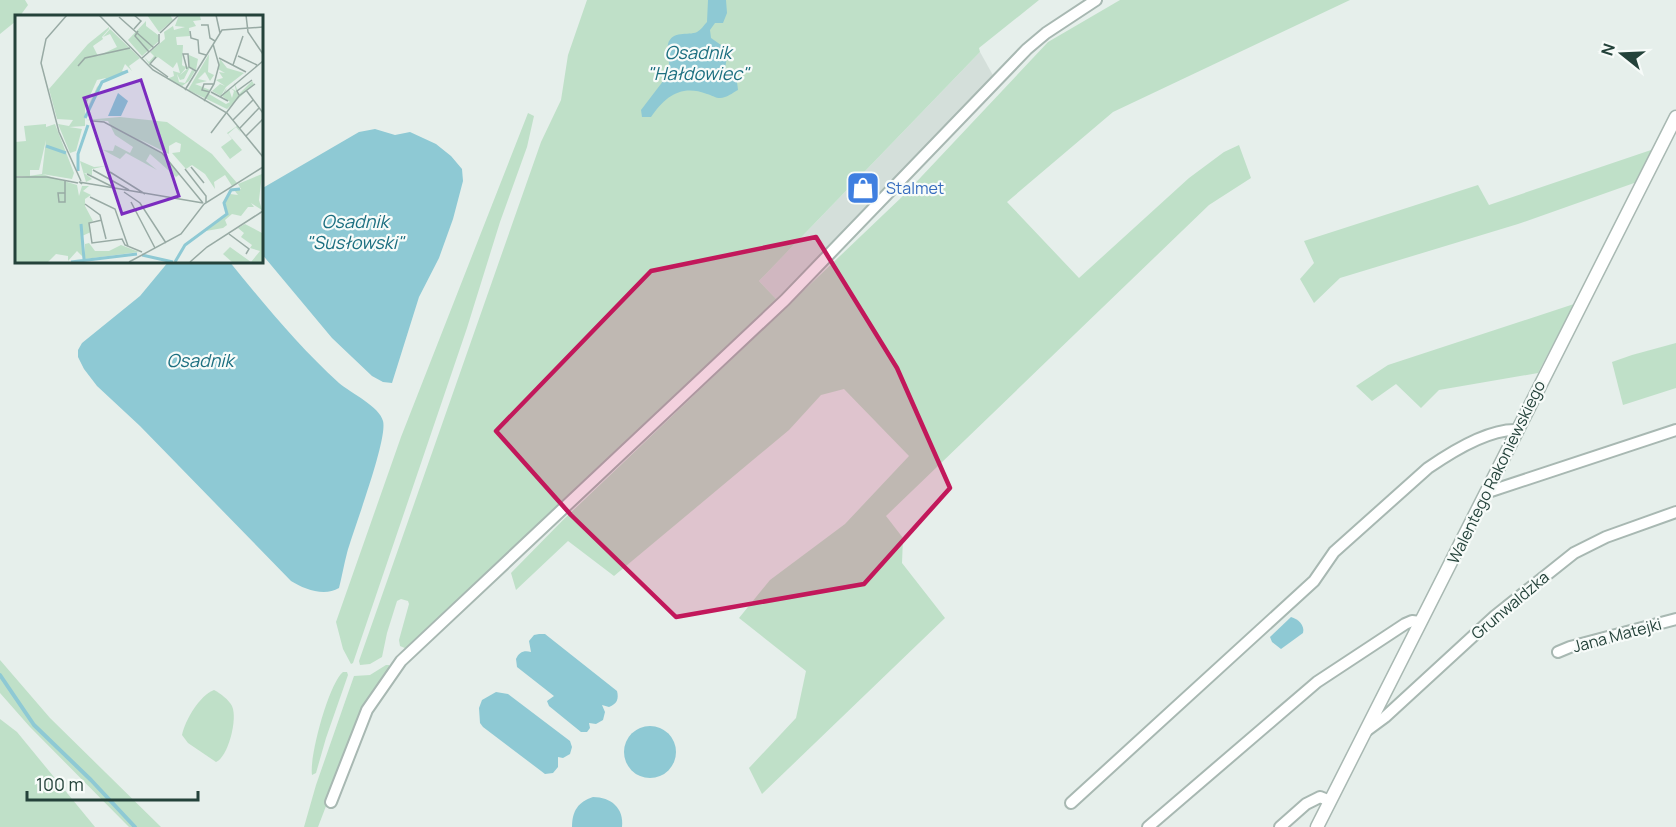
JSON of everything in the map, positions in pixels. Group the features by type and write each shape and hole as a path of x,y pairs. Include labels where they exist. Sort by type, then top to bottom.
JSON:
{"street":[{"path":"331,802 367,710 401,661 785,300 1027,49 1046,33 1096,0"},
{"name":"Walentego Rakoniewskiego","path":"1317,827 1676,117"},
{"path":"1071,802 1314,581 1334,552 1428,468 1443,457 1494,433 1518,430"},
{"path":"1488,492 1676,430"},
{"name":"Grunwaldzka","path":"1366,731 1385,717 1495,616 1575,553 1606,537 1676,512"},
{"name":"Jana Matejki","path":"1558,652 1676,619"},
{"path":"1148,827 1317,682 1405,624 1412,621 1420,622"},
{"path":"1280,827 1306,804 1320,797 1330,801"}],"highlighted area":[{"path":"816,237 897,368 950,488 864,584 676,617 571,515 496,431 651,271"}],"shaded area":[{"name":"Stalmet","path":"980,52 994,77 778,301 759,281"}],"green space":[{"path":"0,0 25,0 28,5 21,15 15,15 15,22 0,34"},
{"path":"587,0 1039,0 979,48 980,52 759,281 778,301 407,649 400,646 399,640 409,604 408,601 401,599 397,601 382,657 370,664 360,665 359,661 541,142 561,100 568,55"},
{"path":"1120,0 1350,0 1113,112 1007,202 1079,278 1189,178 1224,152 1239,145 1251,178 1209,205 886,516 903,538 902,563 945,618 762,794 749,768 796,718 806,671 739,618 770,580 845,524 909,456 844,389 821,395 789,430 614,576 568,541 516,590 511,573 562,521 905,194 1048,42"},
{"path":"528,113 534,116 527,147 351,664 343,649 336,622 401,437"},
{"path":"1654,149 1637,182 1518,224 1340,278 1314,303 1300,279 1314,263 1304,241 1478,185 1489,205"},
{"path":"1574,304 1538,373 1439,390 1421,408 1396,384 1372,401 1356,386 1388,365"},
{"path":"1676,343 1676,388 1623,405 1612,362"},
{"path":"0,660 50,718 161,827 129,827 30,727 0,693"},
{"path":"389,665 389,669 366,702 318,827 304,827 316,785 354,676 370,675"},
{"path":"343,672 347,672 348,675 316,773 312,775 321,721 332,690"},
{"path":"214,690 229,701 234,712 228,746 216,762 188,743 182,735 186,722 194,709 204,697"},
{"path":"0,719 17,732 95,827 0,827"}],"water":[{"name":"Osadnik \"Hałdowiec\"","path":"708,0 726,0 727,13 723,23 715,23 710,30 711,38 728,50 725,69 732,72 738,90 720,98 698,91 682,91 662,103 651,117 642,117 641,110 670,72 667,51 670,40 677,35 697,32 701,29 707,22"},
{"name":"Osadnik \"Susłowski\"","path":"375,129 395,135 410,132 436,144 462,169 463,181 453,219 439,258 419,297 392,383 383,382 372,376 332,338 262,254 262,188 359,132"},
{"name":"Osadnik","path":"168,262 230,262 310,355 339,383 371,405 381,416 383,431 380,446 347,553 339,588 321,592 302,587 291,581 140,426 97,386 84,369 78,357 78,350 82,343 140,296"},
{"path":"1291,617 1303,627 1303,633 1281,649 1272,642 1270,637"},
{"path":"545,634 617,691 616,703 609,707 602,705 605,712 603,720 596,724 589,723 590,728 587,732 581,732 549,706 547,701 554,696 517,667 517,657 522,652 531,652 529,641 534,635"},
{"path":"496,692 508,694 570,741 572,747 570,754 563,758 558,757 558,767 553,773 545,774 480,723 479,708 482,700"},
{"path":"650,726 660,728 668,734 674,742 676,752 674,762 668,770 660,776 650,778 640,776 632,770 626,762 624,752 626,742 632,734 640,728"},
{"path":"593,797 611,801 615,805 621,814 622,827 572,827 573,816 577,808"}],"waterway":[{"path":"0,675 34,725 91,780 135,827"}],"place":[{"name":"Stalmet","path":"863,188"}]}
